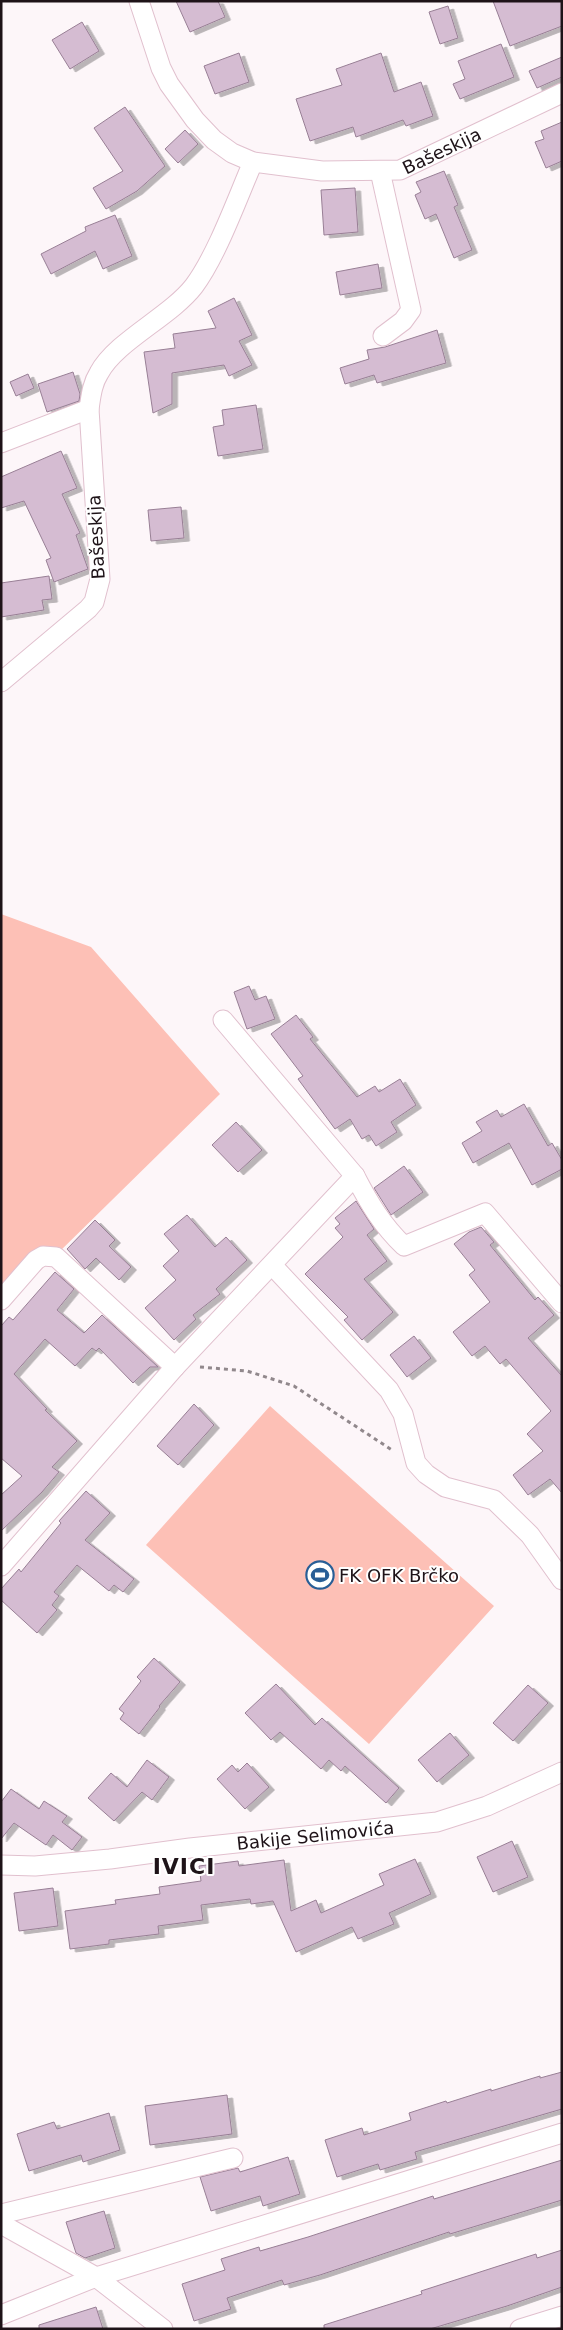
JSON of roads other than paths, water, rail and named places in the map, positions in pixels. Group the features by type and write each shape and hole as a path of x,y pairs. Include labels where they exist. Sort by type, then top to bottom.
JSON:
{"street":[{"name":"Bašeskija","path":"139,1 160,68 169,84 195,120 214,140 232,153 253,162 322,170 400,170 562,93"},
{"name":"Bašeskija","path":"1,682 81,616 94,602 100,579 88,409 92,386 100,371 112,356 177,304 201,275 253,162"},
{"path":"380,171 411,310 403,321 383,336"},
{"path":"1,443 88,409"},
{"path":"223,1020 355,1176 374,1212 388,1231 404,1246 485,1213 562,1303"},
{"path":"1,1566 175,1367 355,1176"},
{"path":"1,1300 36,1260 43,1256 56,1257 175,1367"},
{"path":"272,1265 390,1390 403,1414 416,1463 426,1474 445,1487 494,1500 530,1535 562,1580"},
{"name":"Bakije Selimovića","path":"1,1865 35,1866 110,1859 190,1848 437,1822 487,1806 562,1772"},
{"path":"1,2315 96,2277 562,2133"},
{"path":"1,2214 233,2158"},
{"path":"1,2224 96,2277 163,2329"},
{"path":"520,2329 562,2316"}],"place":[{"name":"FK OFK Brčko","path":"320,1575"}],"district":[{"name":"IVICI","path":"184,1866"}]}
